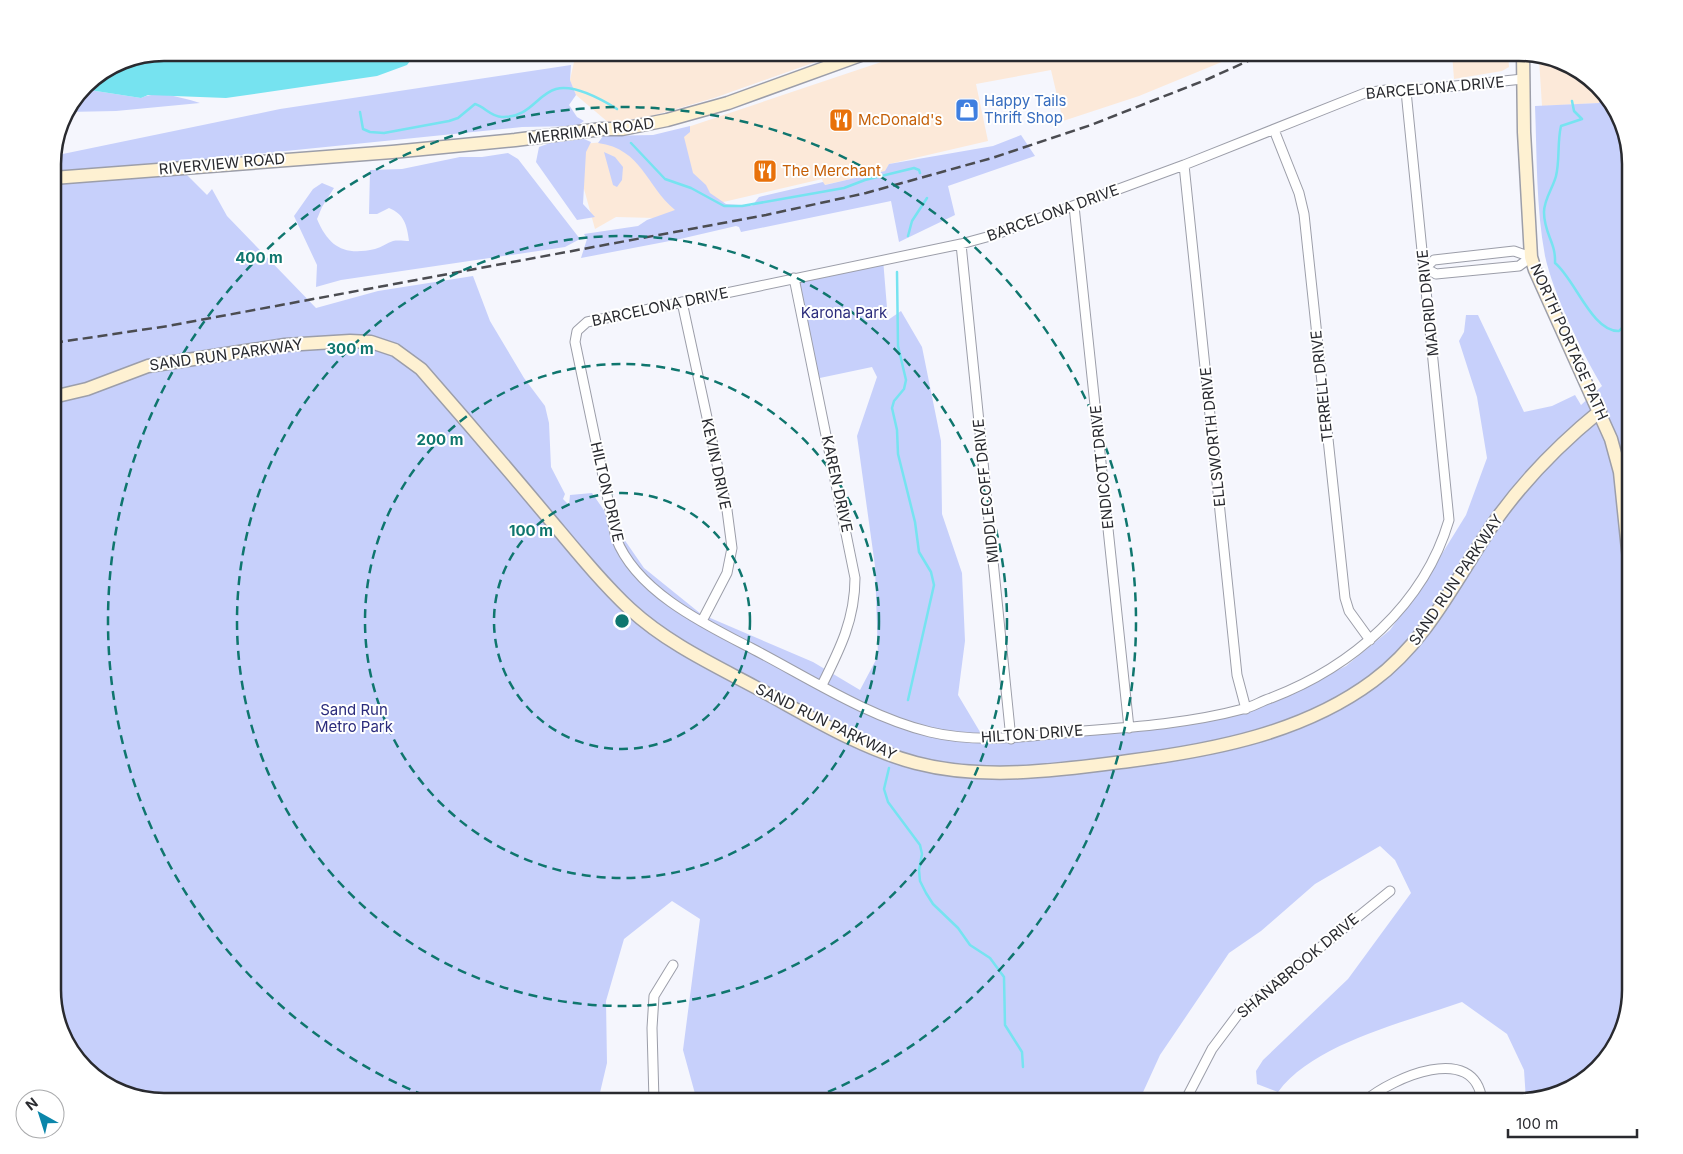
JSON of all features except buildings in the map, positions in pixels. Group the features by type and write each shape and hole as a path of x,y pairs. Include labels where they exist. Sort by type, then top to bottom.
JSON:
{"street":[{"name":"MERRIMAN ROAD","path":"392,152 515,140 602,128 622,130 728,103 844,61"},
{"name":"NORTH PORTAGE PATH","path":"1523,61 1531,257 1535,270 1611,439 1620,472 1622,495"},
{"name":"BARCELONA DRIVE","path":"577,331 587,322 599,319 961,244 994,235 1184,165 1365,93 1386,90 1406,91 1523,79"},
{"name":"MADRID DRIVE","path":"1406,91 1449,514"},
{"name":"TERRELL DRIVE","path":"1274,130 1299,193 1304,214 1344,598 1349,611 1370,640"},
{"name":"RIVERVIEW ROAD","path":"61,177 392,152"},
{"name":"ELLSWORTH DRIVE","path":"1184,165 1237,675 1246,709"},
{"name":"ENDICOTT DRIVE","path":"1074,206 1129,728"},
{"name":"MIDDLECOFF DRIVE","path":"961,244 1011,739"},
{"path":"1514,251 1531,257 1519,266 1510,267 1436,274 1424,268 1434,260 1514,251"},
{"name":"KAREN DRIVE","path":"794,278 855,578 855,595 848,629 822,685"},
{"name":"KEVIN DRIVE","path":"682,302 732,540 732,557 727,573 702,621"},
{"name":"HILTON DRIVE","path":"577,331 575,342 619,545 634,567 673,604 702,621 884,716 929,732 977,738 1011,739 1129,728 1246,709 1312,679 1370,640 1392,620 1414,593 1442,543 1448,528 1449,514"},
{"name":"SAND RUN PARKWAY","path":"61,395 87,389 148,366 242,351 350,341 371,342 390,347 407,356 421,369 615,594 667,639 828,727 882,752 928,766 1004,772 1101,765 1235,743 1309,718 1351,696 1389,669 1417,640 1438,612 1498,517 1519,490 1562,444 1600,411"},
{"name":"SHANABROOK DRIVE","path":"1190,1093 1212,1049 1239,1013 1390,891"},
{"path":"654,1093 654,996 673,965"},
{"path":"1376,1093 1385,1086 1405,1076 1440,1068 1454,1069 1466,1074 1475,1082 1480,1093"}],"shaded area":[{"path":"410,61 407,65 377,76 226,98 148,95 141,98 92,90 119,72 151,62"},
{"path":"574,61 818,61 714,98 648,117 609,123 576,95 570,80"},
{"path":"884,61 1224,61 1139,96 1063,121 1051,70 976,84 988,141 889,164 886,171 824,185 822,179 655,218 616,217 595,229 572,145 646,138 685,128"},
{"path":"1453,61 1509,61 1509,67 1502,71 1454,79"},
{"path":"1539,63 1564,72 1576,79 1587,87 1599,100 1599,103 1542,106"}],"green space":[{"path":"571,65 570,80 576,95 569,105 577,117 584,121 577,126 522,127 108,169 61,172 62,154 280,109"},
{"path":"92,90 141,98 163,95 200,103 116,111 76,112"},
{"name":"Sand Run Metro Park","path":"1599,100 1614,125 1621,151 1622,164 1622,990 1620,1010 1616,1023 1604,1047 1592,1063 1570,1079 1545,1089 1526,1092 1524,1070 1507,1034 1462,1002 1389,1026 1337,1047 1314,1060 1294,1075 1278,1092 1257,1084 1256,1071 1263,1060 1348,979 1411,893 1395,860 1380,846 1315,884 1261,931 1229,953 1160,1055 1143,1093 695,1093 683,1050 700,919 672,901 624,939 606,1001 607,1063 600,1093 151,1092 131,1087 107,1075 87,1058 75,1041 67,1023 61,996 61,177 180,168 207,195 212,189 227,216 316,308 378,291 473,276 490,321 524,378 545,406 549,423 551,467 565,494 563,499 569,505 570,495 592,493 644,568 701,614 813,662 860,690 878,656 875,566 857,436 877,377 872,367 815,379 794,278 883,259 888,320 901,311 922,347 941,441 942,514 962,573 965,641 958,695 986,742 1176,727 1228,717 1266,705 1346,666 1390,630 1427,578 1466,515 1487,458 1477,397 1459,341 1464,332 1466,315 1478,315 1524,412 1552,406 1575,395 1581,405 1602,386 1569,322 1554,287 1545,256 1538,200 1535,106 1599,103"},
{"path":"690,126 690,132 684,137 693,173 706,185 710,193 726,204 752,206 759,197 823,182 825,185 885,171 889,164 993,146 1021,135 1035,156 948,186 955,215 899,242 891,201 741,232 739,227 736,226 581,258 587,239 584,234 638,226 647,220 675,210 642,170 625,153 598,143 603,136 653,135"},
{"path":"584,139 591,142 586,152 583,204 595,217 577,220 536,162 539,147 550,143"},
{"path":"604,152 615,157 623,167 622,180 617,187 613,185"},
{"path":"508,153 518,159 580,239 565,247 341,280 316,287 317,265 294,216 313,189 322,183 334,188 317,219 332,243 346,250 364,251 375,249 393,241 409,241 404,221 394,210 389,208 377,214 369,214 370,170 402,169 460,157 482,157"}],"waterway":[{"path":"360,112 363,129 370,132 384,133 449,121 458,118 475,104 498,117 520,114 549,92 563,88 588,93 617,109"},
{"path":"1572,101 1574,111 1582,119 1561,126 1556,176 1544,207 1546,226 1554,249 1555,263 1592,314 1609,329 1619,331 1622,328"},
{"path":"631,143 665,179 691,188 724,206 742,206 844,188 865,180 914,168 919,170 920,173"},
{"path":"908,236 912,221 927,198"},
{"path":"897,272 898,346 906,380 904,389 894,401 892,408 897,430 898,454 915,522 919,552 931,572 934,585 908,700"},
{"path":"889,768 884,789 888,802 920,845 922,854 919,870 920,881 926,893 933,904 958,928 970,945 990,958 1004,977 1005,1025 1022,1052 1023,1067"}],"railway":[{"path":"61,342 168,326 766,215 866,193 992,158 1091,125 1208,79 1248,61"}],"place":[{"name":"Happy Tails Thrift Shop","path":"967,110"},
{"name":"McDonald's","path":"841,120"},
{"name":"The Merchant","path":"765,171"}],"park label":[{"name":"Karona Park","path":"844,313"}]}
